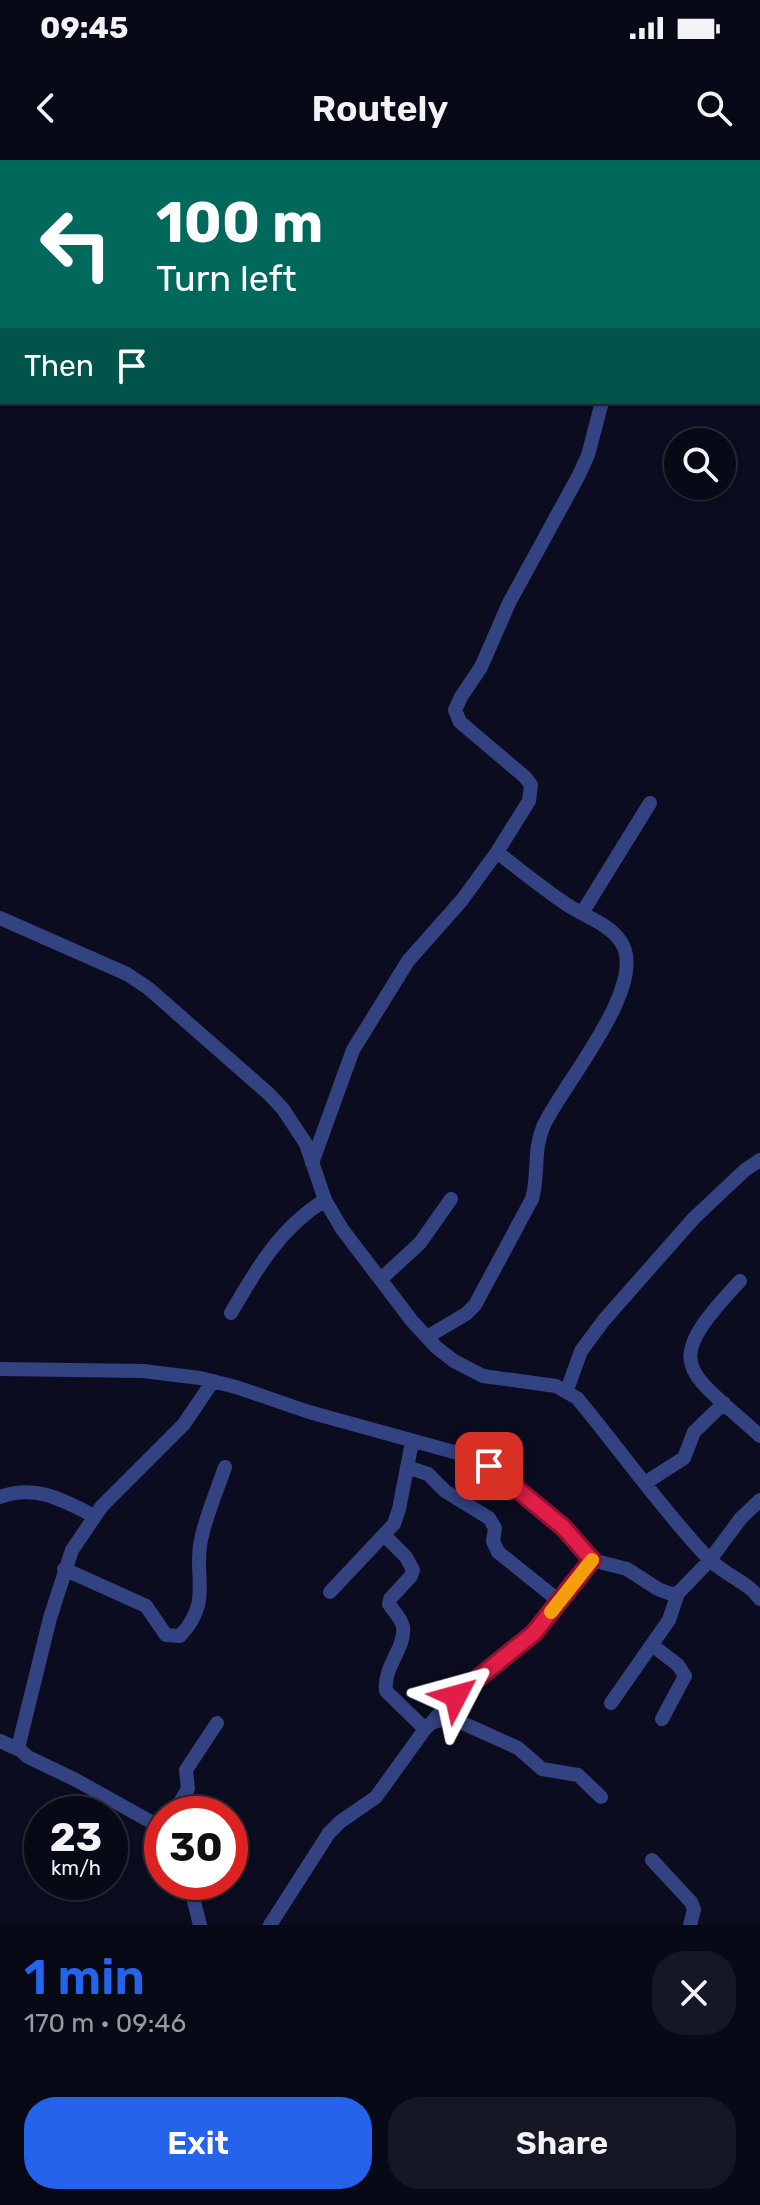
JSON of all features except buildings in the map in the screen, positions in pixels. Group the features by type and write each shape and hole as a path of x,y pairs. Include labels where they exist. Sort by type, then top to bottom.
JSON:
{"street":[{"path":"312,1163 353,1050 408,961 462,900 529,801 531,785 525,777 460,722 455,710 481,667 509,603 579,475 588,455 601,404"},
{"path":"582,913 650,803"},
{"path":"427,1337 466,1314 482,1295 532,1199 537,1169 536,1152 544,1126 591,1051 623,984 628,956 620,939 562,902 497,852"},
{"path":"0,918 127,974 176,1010 283,1109 306,1144 325,1200 342,1229 427,1337 454,1361 483,1376 543,1383 567,1390 577,1398 645,1483 706,1564 751,1588 760,1599"},
{"path":"567,1390 581,1351 604,1320 694,1218 760,1160"},
{"path":"381,1279 420,1243 451,1199"},
{"path":"231,1313 272,1246 294,1222 325,1200"},
{"path":"740,1281 703,1323 689,1353 692,1373 760,1436"},
{"path":"0,1369 143,1371 213,1381 309,1412 472,1457 489,1466 563,1527 592,1560 627,1569 664,1592 681,1590"},
{"path":"20,1750 20,1737 64,1569 72,1550 94,1516 184,1424 213,1381"},
{"path":"645,1483 684,1458 694,1432 724,1403"},
{"path":"330,1592 394,1524 412,1442"},
{"path":"64,1569 141,1602 166,1635 180,1636 190,1624 200,1600 201,1539 225,1467"},
{"path":"407,1467 428,1474 445,1491 489,1518 495,1528 493,1541 498,1552 559,1601"},
{"path":"0,1497 36,1492 58,1498 94,1516"},
{"path":"611,1703 669,1620 681,1590 706,1564 741,1518 760,1500"},
{"path":"385,1536 406,1557 413,1570 390,1599 391,1607 400,1618 403,1633 386,1676 386,1691 394,1702 428,1726"},
{"path":"270,1925 329,1833 376,1797 428,1726 450,1702 519,1647 592,1560"},
{"path":"652,1645 678,1665 685,1676 662,1719"},
{"path":"428,1726 447,1718 467,1725 518,1748 542,1769 578,1775 601,1797"},
{"path":"184,1796 188,1789 186,1770 217,1723"},
{"path":"0,1741 144,1818"},
{"path":"652,1860 691,1902 694,1910 690,1925"},
{"path":"194,1900 200,1925"}],"slow traffic":[{"path":"551,1612 592,1560"}],"route":[{"path":"456,1696 534,1633 592,1560 563,1527 489,1466"}]}
